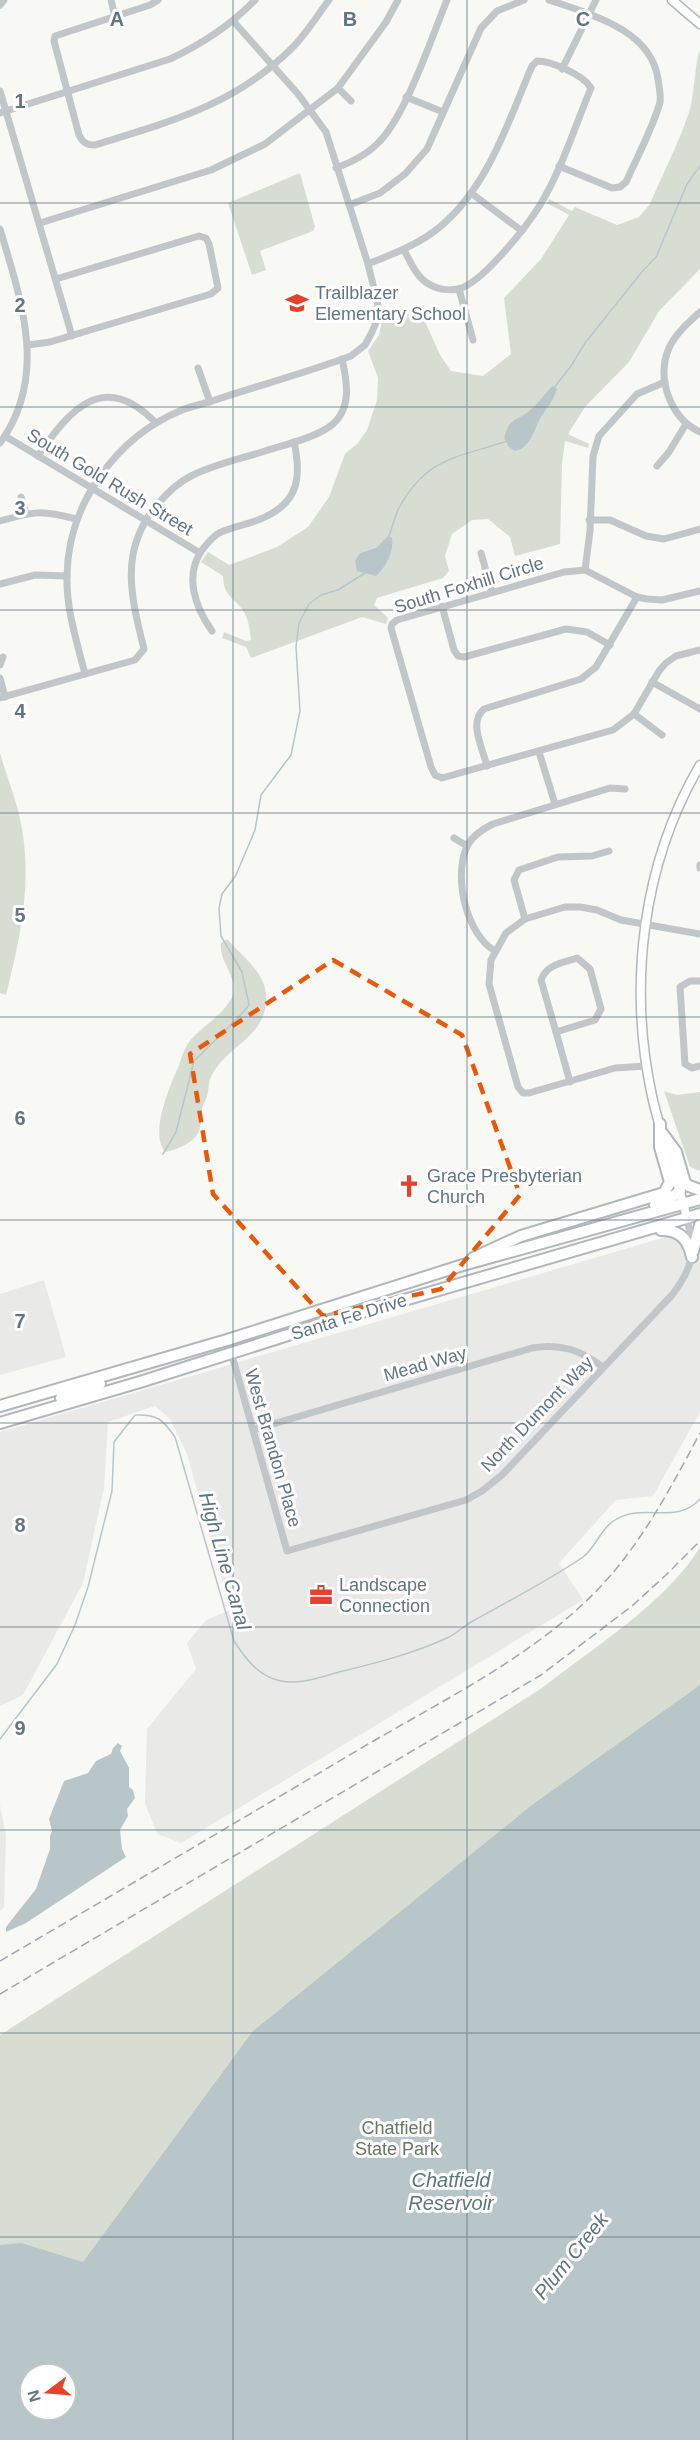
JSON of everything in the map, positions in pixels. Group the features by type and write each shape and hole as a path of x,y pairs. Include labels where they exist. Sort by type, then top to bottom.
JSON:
{"highway":[{"path":"661,1129 676,1152 685,1183 700,1191"},
{"path":"463,1265 472,1258 521,1236 664,1192 670,1182 660,1148 661,1129"},
{"path":"317,1326 344,1311 493,1268 502,1263 523,1242 660,1204 680,1191"},
{"name":"Santa Fe Drive","path":"0,1406 257,1330 463,1265 700,1199"},
{"name":"Santa Fe Drive","path":"0,1423 317,1326 700,1214"},
{"path":"693,1254 700,1225"},
{"path":"645,1231 670,1230 680,1233 693,1254"},
{"path":"39,1411 64,1397 110,1380 251,1338 257,1330"},
{"path":"0,1400 14,1395 38,1395"}],"main road":[{"path":"672,0 700,24"},
{"path":"687,1218 661,1129 646,1066 640,990 644,925 656,872 670,826 700,765"}],"street":[{"path":"0,4 4,0"},
{"path":"111,0 115,17"},
{"path":"158,0 115,17 54,36 82,141 88,145 95,145 189,116 236,92 272,66 293,47 329,0"},
{"path":"3,113 170,59 190,50 234,22 255,0"},
{"path":"40,223 211,170 265,144 338,88 386,22 398,0"},
{"path":"336,168 367,153 381,141 394,123 447,0"},
{"path":"349,205 380,193 405,174 427,149 481,28 497,11 519,0"},
{"path":"549,0 589,14 629,34 652,60 657,72 660,100 626,182 620,187 612,188 559,166"},
{"path":"562,69 574,49 596,0"},
{"path":"85,674 70,615 67,576 70,546 76,519 91,488 120,452 156,423 183,410 351,356 365,345 377,320 378,305 368,264 326,132 234,22"},
{"path":"368,264 404,250 441,226 471,193 493,157 532,66 537,62 546,61 587,80 591,88 541,204 500,256 470,284 459,289 442,290 426,283 415,271 404,250"},
{"path":"338,88 351,101"},
{"path":"0,92 3,113 40,223 72,336"},
{"path":"406,97 443,112"},
{"path":"471,193 522,231"},
{"path":"0,229 21,300 28,345 24,384 16,411 2,440"},
{"path":"28,345 72,336 212,294 218,288 209,244 206,238 199,236 56,279"},
{"path":"459,289 473,340"},
{"path":"700,312 670,345 665,360 665,382 672,406 686,424 700,432"},
{"path":"0,678 3,697 135,660 144,649 132,601 130,575 134,544 145,520 167,494 189,477 294,442 333,424 340,414 348,388 342,359"},
{"path":"198,368 210,402"},
{"path":"665,382 637,394 599,436 593,456 585,570 637,597 662,600 700,591"},
{"path":"38,456 67,416 82,404 98,399 127,400 144,410 156,423"},
{"path":"657,466 669,452 686,424"},
{"name":"South Gold Rush Street","path":"2,440 38,456 200,553"},
{"path":"212,631 201,616 193,590 194,567 200,553 217,534 267,516 287,502 298,479 299,463 294,442"},
{"path":"21,496 26,513"},
{"path":"0,521 26,513 46,511 76,519"},
{"path":"589,520 610,520 646,536 664,539 700,529"},
{"path":"481,553 492,592"},
{"name":"South Foxhill Circle","path":"585,570 564,572 492,592 397,620 392,624 394,639 435,775 442,778 613,730 634,714 666,663 676,656 699,653"},
{"path":"0,584 35,575 67,576"},
{"path":"487,766 476,722 478,714 484,709 581,679 596,667 637,597"},
{"path":"442,606 454,650 458,656 464,657 566,629 587,632 610,645"},
{"path":"0,665 3,657"},
{"path":"652,682 700,709"},
{"path":"634,714 663,735"},
{"path":"539,752 555,804"},
{"path":"495,951 488,947 476,932 462,890 461,866 467,846 479,831 493,824 610,788 625,789"},
{"path":"454,838 467,846"},
{"path":"525,919 514,880 519,870 558,856 592,856 609,851"},
{"path":"646,1066 615,1068 530,1093 523,1093 518,1087 489,984 489,970 495,951 506,933 525,919 565,907 597,910 621,920 700,934"},
{"path":"556,1032 595,1020 601,1009 590,969 577,958 551,967 544,973 541,980 570,1082"},
{"path":"700,981 690,981 680,987 685,1064 692,1068 700,1066"},
{"path":"687,1218 693,1254"},
{"name":"North Dumont Way","path":"287,1551 465,1500 482,1491 502,1475 672,1295 688,1271 693,1254"},
{"name":"Mead Way","path":"253,1430 532,1348 566,1347 585,1354 603,1367"},
{"name":"West Brandon Place","path":"231,1352 287,1551"}],"highlighted area":[{"path":"333,960 462,1035 520,1195 441,1289 323,1316 213,1194 190,1054"}],"shaded area":[{"path":"700,1227 700,1412 653,1496 616,1500 559,1563 583,1600 181,1843 157,1834 145,1803 147,1729 196,1669 187,1643 206,1620 230,1610 187,1454 170,1419 155,1406 108,1422 104,1488 83,1583 23,1695 0,1706 0,1432"},
{"path":"44,1280 66,1357 0,1375 0,1294"},
{"path":"0,1805 6,1836 4,1907 0,1911"}],"green space":[{"path":"700,50 700,269 659,311 629,362 585,407 568,434 589,444 588,448 565,441 562,464 560,544 515,556 510,537 488,519 472,520 452,534 445,556 449,571 443,578 377,598 374,605 388,618 386,624 362,617 251,658 246,647 222,638 224,632 246,641 251,640 248,622 243,610 225,589 223,576 201,562 208,552 229,565 277,547 308,527 329,497 345,454 358,443 367,430 377,400 378,378 368,351 379,335 385,307 424,319 440,355 451,371 483,376 511,354 504,298 541,259 569,215 547,203 549,199 572,211 575,207 617,225 639,217 650,204 678,142 691,105"},
{"path":"300,173 315,227 313,231 260,251 266,270 252,275 228,203"},
{"path":"0,753 20,819 26,871 20,933 6,995 0,993"},
{"path":"227,939 257,971 265,987 265,1009 254,1031 226,1057 211,1077 197,1135 182,1146 165,1152 159,1135 162,1112 185,1050 189,1042 222,1011 234,992 232,978 221,950 221,943"},
{"path":"664,1091 677,1095 700,1092 700,1171 690,1167"},
{"name":"Chatfield Reservoir","path":"700,1547 700,2440 0,2440 0,2035 542,1688 628,1623 669,1587"}],"water":[{"path":"552,386 557,389 556,393 532,436 526,445 515,451 509,447 504,438 509,426 514,420 532,409"},
{"path":"388,536 392,538 392,549 380,572 376,576 357,571 355,561 360,553 376,548"},
{"name":"Chatfield Reservoir","path":"700,1685 700,2440 0,2440 0,2245 21,2243 83,2262 253,2031 532,1805"},
{"path":"118,1743 122,1746 120,1751 129,1768 129,1787 133,1790 135,1798 127,1809 128,1816 120,1830 122,1849 126,1857 26,1923 6,1932 6,1927 36,1889 50,1849 52,1831 49,1819 64,1781 88,1773 96,1761 111,1754"}],"waterway":[{"path":"553,389 585,343 656,257 687,184 700,166"},
{"path":"389,536 400,506 422,477 433,468 459,456 507,441"},
{"path":"163,1154 176,1132 194,1061 249,1005 242,972 221,936 219,908 222,894 236,875 255,830 261,795 291,755 300,711 296,647 299,623 309,604 321,595 338,590 365,573"},
{"name":"High Line Canal","path":"0,1739 57,1664 75,1625 88,1587 112,1491 114,1442 135,1415 159,1419 175,1437 234,1641 259,1671 281,1681 296,1682 318,1678 394,1658 447,1638 583,1557 612,1522 635,1513 680,1511 700,1499"}],"railway":[{"path":"0,1961 478,1681 559,1625 583,1604 619,1566 649,1524 700,1433"},
{"path":"0,1994 541,1675 632,1606 700,1541"}],"place":[{"name":"Trailblazer Elementary School","path":"297,303"},
{"name":"Grace Presbyterian Church","path":"409,1186"},
{"name":"Landscape Connection","path":"321,1595"}],"park label":[{"name":"Chatfield State Park","path":"397,2138"}],"water label":[{"name":"Plum Creek","path":"571,2256"}]}
